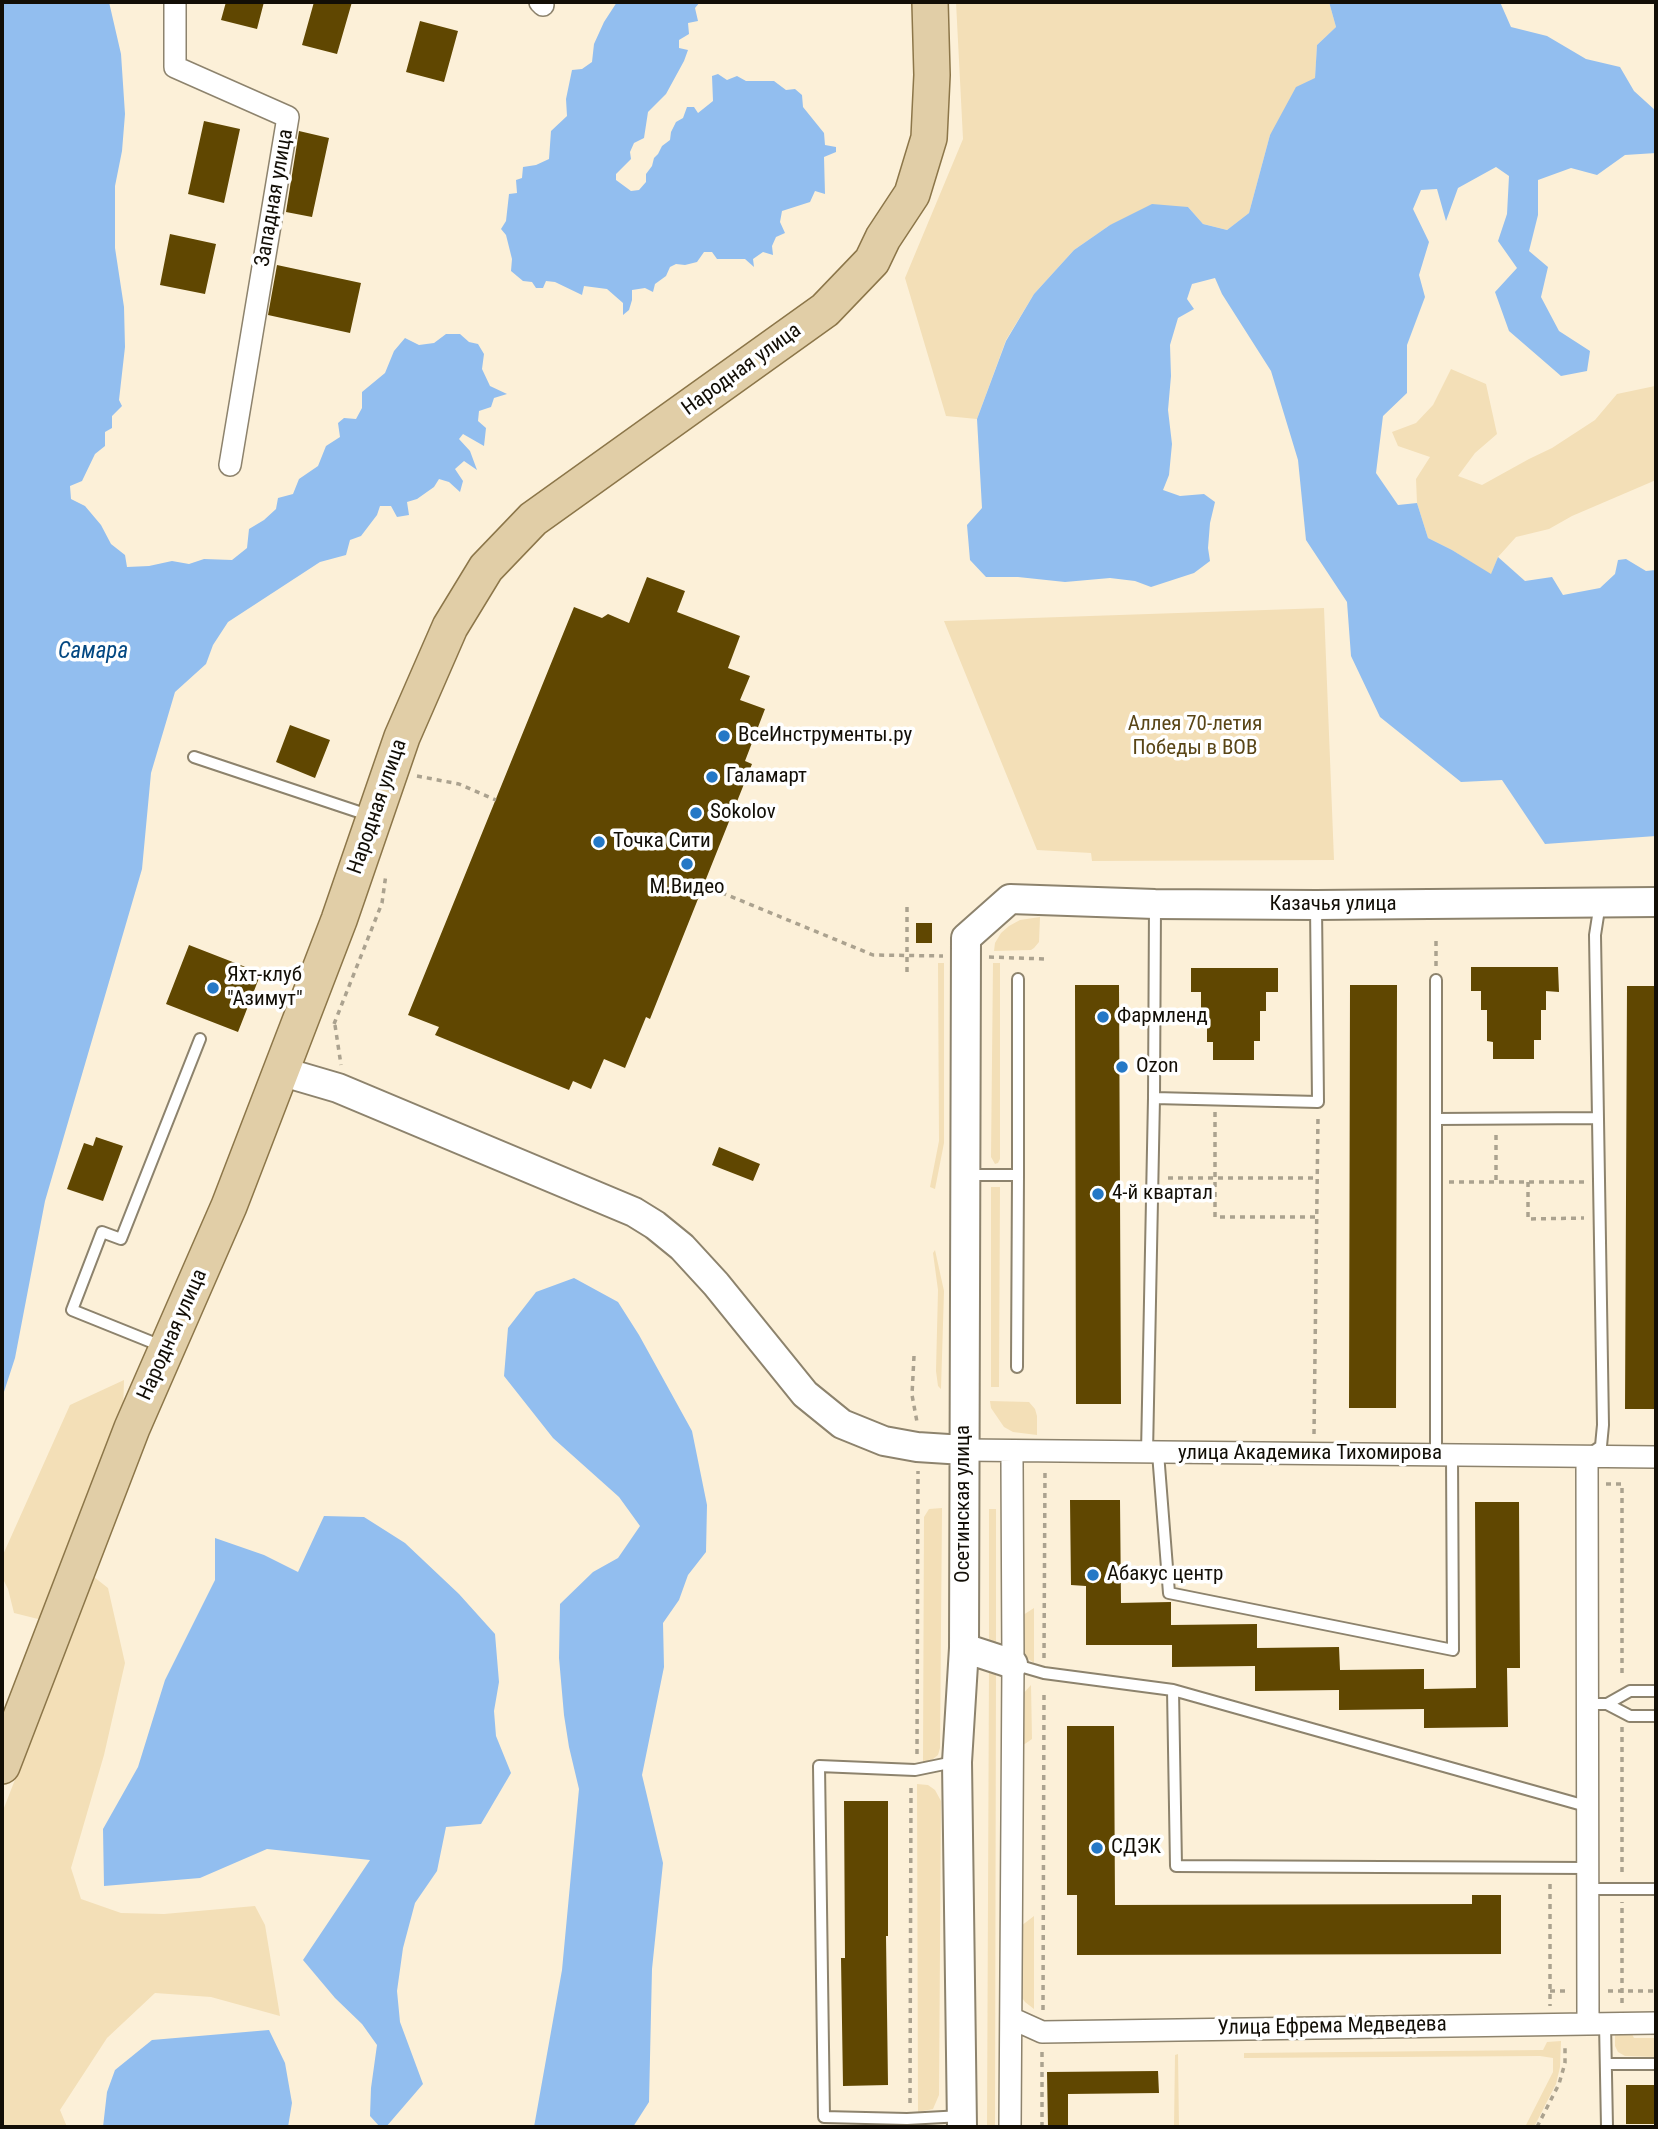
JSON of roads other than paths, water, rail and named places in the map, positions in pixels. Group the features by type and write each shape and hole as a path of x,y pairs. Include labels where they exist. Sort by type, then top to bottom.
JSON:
{"main road":[{"name":"Народная улица","path":"2,1766 132,1428 229,1206 280,1070 319,1017 339,919 373,816 402,737 450,627 486,568 533,519 825,310 872,261 883,238 912,194 929,138 932,75 930,2"}],"street":[{"name":"Западная улица","path":"175,2 176,66 288,117 230,464"},
{"name":"Казачья улица","path":"1010,900 1316,905 1656,902"},
{"name":"Осетинская улица","path":"962,2121 957,1762 964,1648 966,938 1010,900"},
{"path":"280,1070 338,1088 634,1212 682,1247 716,1284 805,1394 842,1424 884,1441 917,1447 964,1450"},
{"name":"улица Академика Тихомирова","path":"964,1450 1656,1457"},
{"path":"1587,1457 1597,1704 1586,1807 1587,1879 1605,2023"},
{"path":"1010,2127 1012,1461"},
{"path":"964,1648 1013,1664"},
{"name":"Улица Ефрема Медведева","path":"1011,2018 1042,2032 1656,2023"}],"lane":[{"path":"194,757 373,816"},
{"path":"1587,1457 1601,1446 1603,1426 1595,935 1600,903"},
{"path":"1155,904 1152,1453 1169,1592 1453,1650 1436,1182 1436,980"},
{"path":"1154,1098 1318,1102 1316,905"},
{"path":"1017,1367 1018,979"},
{"path":"167,1348 72,1310 103,1232 121,1239 200,1039"},
{"path":"1436,1119 1598,1118"},
{"path":"965,1175 1018,1175"},
{"path":"1013,1664 1044,1672 1173,1690 1586,1807"},
{"path":"1173,1690 1176,1866 1550,1868 1622,1889 1656,1889"},
{"path":"1597,1704 1630,1691 1656,1691"},
{"path":"1597,1704 1630,1716 1656,1716"},
{"path":"957,1762 915,1770 819,1766 824,2117 962,2121"},
{"path":"1605,2023 1607,2127"},
{"path":"1606,2064 1656,2064"}],"water":[{"name":"Самара","path":"2,2 109,2 121,54 125,114 122,151 115,186 115,248 124,307 125,347 119,400 122,406 112,416 112,428 105,432 105,446 95,454 82,481 70,486 71,499 85,506 101,525 111,544 125,555 127,567 172,561 189,564 204,559 232,560 247,548 249,529 276,509 278,498 293,494 299,479 318,466 326,446 340,437 338,423 344,418 356,419 362,408 362,392 385,373 394,351 405,338 419,345 434,343 446,334 460,334 469,342 478,344 484,354 482,369 490,386 507,394 494,398 491,407 479,411 478,421 486,428 484,446 463,434 459,439 470,451 477,470 464,461 455,469 463,481 460,492 449,482 439,479 434,487 417,499 407,502 409,515 397,517 391,506 380,506 377,515 361,536 350,540 346,555 320,562 228,622 213,645 206,664 175,692 151,773 142,869 45,1201 15,1358 2,1398"},
{"path":"617,2 700,2 695,8 698,21 688,23 689,34 679,40 679,48 688,50 684,61 666,94 648,112 644,138 634,143 630,152 631,159 616,174 616,180 631,191 639,190 646,182 646,174 654,158 670,140 676,122 683,118 687,107 694,107 698,113 713,101 712,76 718,74 727,80 737,76 746,81 774,81 786,90 795,89 802,95 803,107 824,133 825,145 836,147 836,152 824,157 825,194 815,191 810,202 782,211 780,222 785,233 776,237 772,246 773,255 763,252 753,259 754,267 745,259 717,259 712,252 704,252 697,262 670,267 666,276 655,284 653,292 645,288 632,290 629,310 623,315 623,303 607,289 584,286 582,295 555,282 546,281 543,288 536,288 532,282 523,281 511,271 512,259 506,235 501,229 506,221 509,194 517,193 516,180 522,178 523,167 549,159 551,131 567,116 566,99 572,70 582,69 592,62 594,44"},
{"path":"1329,2 1500,2 1511,27 1547,36 1586,59 1620,67 1634,91 1656,111 1656,153 1625,155 1597,175 1571,168 1538,180 1538,215 1529,251 1548,267 1541,297 1559,331 1590,351 1587,371 1561,376 1509,331 1495,292 1517,268 1498,241 1507,214 1509,176 1496,167 1458,188 1446,221 1437,189 1421,190 1413,209 1429,242 1419,275 1425,297 1407,345 1407,393 1383,416 1376,473 1398,505 1417,503 1428,538 1491,574 1498,557 1525,581 1552,577 1563,595 1600,588 1615,574 1618,560 1626,559 1646,571 1656,570 1656,836 1545,844 1502,780 1461,782 1380,717 1351,656 1347,602 1306,540 1298,460 1271,371 1222,294 1215,278 1192,284 1187,299 1194,309 1178,318 1170,345 1168,410 1172,444 1169,475 1163,490 1180,496 1204,494 1215,502 1210,523 1210,561 1194,573 1151,587 1135,581 1110,578 1065,582 986,577 970,560 967,525 982,508 977,419 1006,341 1034,294 1074,250 1110,225 1152,204 1188,207 1203,224 1227,230 1249,213 1270,135 1296,87 1315,78 1317,45 1336,27"},
{"path":"574,1278 618,1302 639,1335 692,1431 707,1505 706,1552 688,1575 679,1600 663,1623 664,1667 642,1775 663,1863 652,1969 649,2102 633,2127 534,2127 562,1970 579,1789 564,1715 559,1658 560,1604 593,1572 618,1558 640,1526 619,1497 553,1438 504,1376 508,1328 536,1292"},
{"path":"324,1516 364,1517 405,1543 459,1594 495,1634 499,1682 494,1711 496,1736 511,1773 481,1824 446,1827 437,1871 415,1903 403,1948 397,1991 400,2022 423,2084 386,2127 380,2127 370,2116 377,2045 362,2024 335,1998 303,1960 370,1860 267,1849 200,1878 104,1886 103,1829 138,1767 165,1680 215,1580 215,1538 264,1555 298,1572"},
{"path":"269,2030 285,2063 292,2103 288,2127 103,2127 107,2092 115,2070 152,2040"}],"place":[{"name":"ВсеИнструменты.ру","path":"724,736"},
{"name":"Галамарт","path":"712,777"},
{"name":"Sokolov","path":"696,813"},
{"name":"Точка Сити","path":"599,842"},
{"name":"М.Видео","path":"687,864"},
{"name":"Яхт-клуб \"Азимут\"","path":"213,988"},
{"name":"Фармленд","path":"1103,1017"},
{"name":"Ozon","path":"1122,1067"},
{"name":"4-й квартал","path":"1098,1194"},
{"name":"Абакус центр","path":"1093,1575"},
{"name":"СДЭК","path":"1097,1848"}],"park label":[{"name":"Аллея 70-летия Победы в ВОВ","path":"1195,737"}]}
